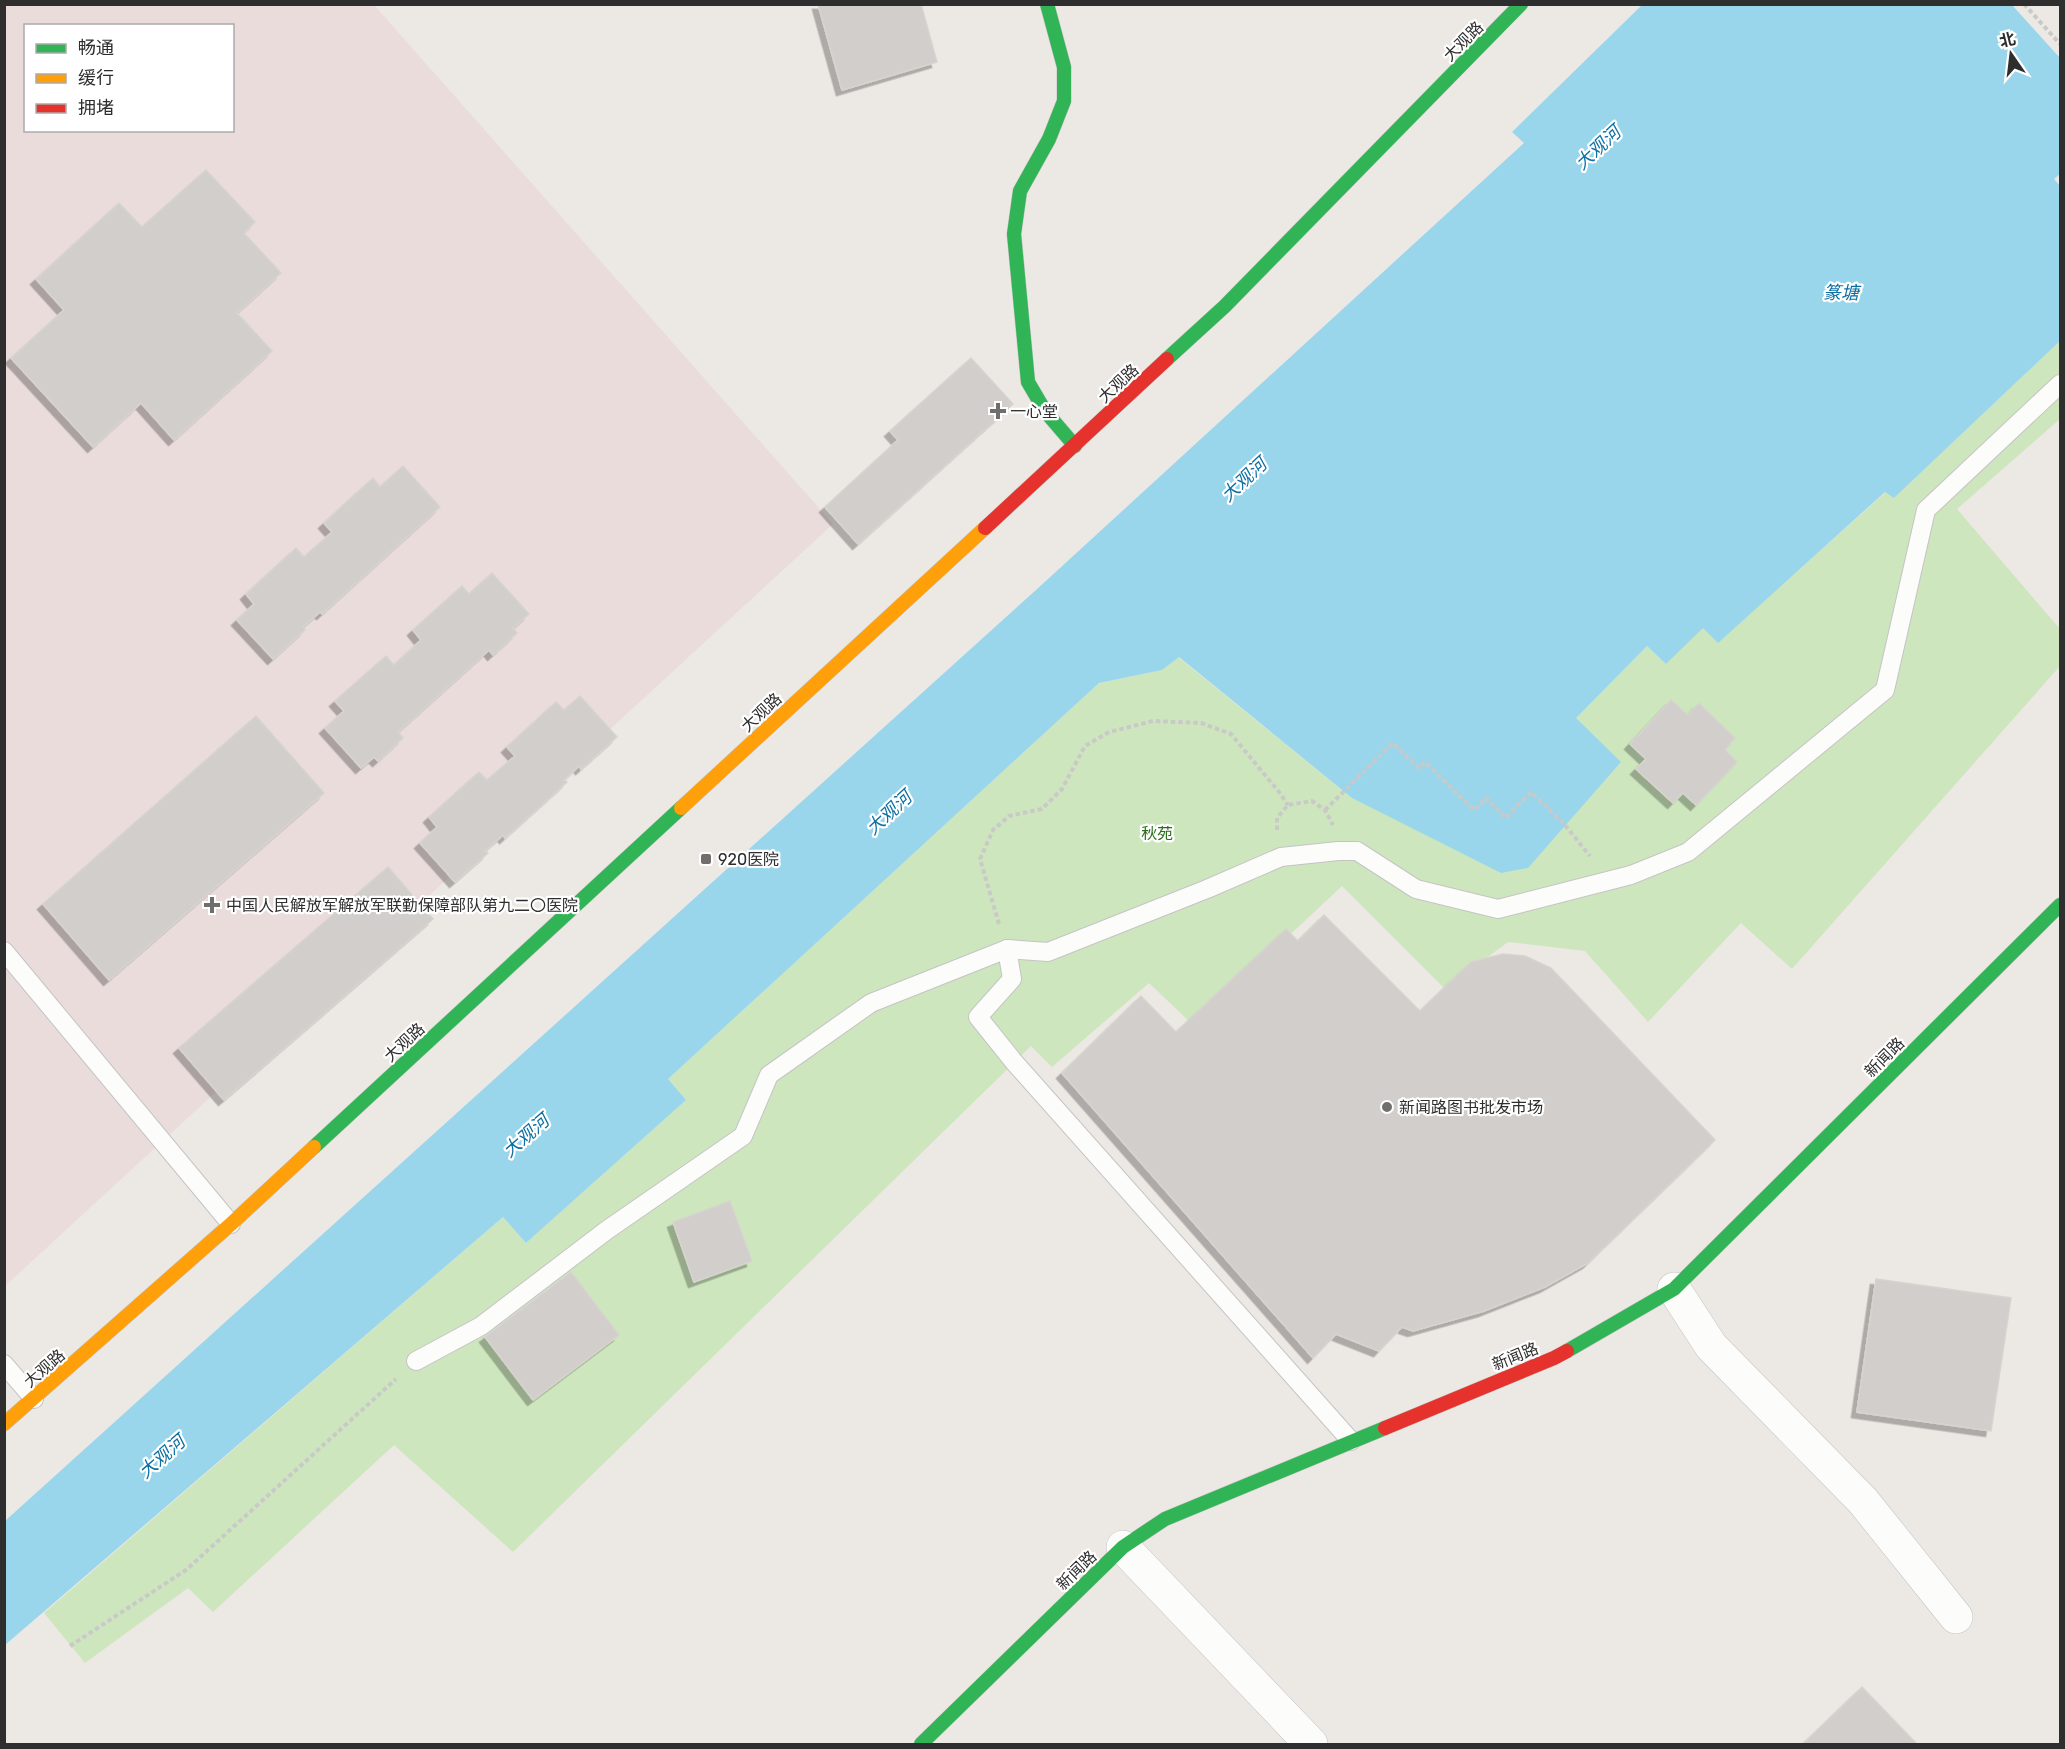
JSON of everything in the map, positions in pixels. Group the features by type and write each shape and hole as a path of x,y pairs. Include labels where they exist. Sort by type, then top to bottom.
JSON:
{"main road":[{"path":"1047,4 1064,67 1064,100 1049,139 1020,191 1014,234 1028,382 1045,411 1075,446"},
{"name":"大观路","path":"4,1424 231,1224 1225,306 1521,4"},
{"name":"新闻路","path":"921,1744 1123,1547 1165,1520 1554,1358 1674,1289 2061,905"}],"street":[{"path":"1674,1289 1711,1346 1863,1501 1956,1617"},
{"path":"1123,1547 1311,1744"}],"lane":[{"path":"416,1361 481,1326 607,1230 744,1136 769,1075 871,1003 1007,949 1048,952 1281,857 1338,850 1357,851 1416,889 1498,909 1631,875 1688,852 1885,690 1926,510 2061,384"},
{"path":"1007,949 1012,979 978,1017 1014,1062 1351,1441"},
{"path":"4,951 231,1224"},
{"path":"4,1364 34,1399"}],"path":[{"path":"2024,4 2061,44"},
{"path":"1007,949 980,859 993,830 1009,816 1042,809 1062,789 1085,746 1108,732 1153,721 1201,723 1231,734 1288,805"},
{"path":"1325,810 1393,743 1419,768 1425,762 1474,810 1486,798 1506,818 1531,792 1564,825 1610,880"},
{"path":"1281,857 1277,837 1277,818 1288,805 1312,801 1325,810 1332,822 1338,850"},
{"path":"70,1646 186,1570 416,1361"}],"shaded area":[{"name":"中国人民解放军解放军联勤保障部队第九二〇医院","path":"5,5 374,5 833,524 5,1286"}],"green space":[{"name":"秋苑","path":"2060,341 2060,419 1957,509 2060,629 2060,666 1792,969 1741,923 1648,1022 1585,951 1508,942 1445,989 1342,886 1193,1025 1149,983 1052,1067 1031,1046 513,1552 394,1445 213,1612 188,1588 85,1663 44,1613 503,1217 526,1243 686,1100 668,1079 1099,683 1162,670 1178,657 1352,798 1527,868 1620,762 1575,718 1647,646 1666,664 1703,627 1718,642 1886,492 1894,498"}],"water":[{"path":"1642,5 2012,5 2060,58 2060,174 2054,179 2060,186 2060,341 1894,498 1885,492 1718,643 1703,628 1666,664 1647,646 1576,718 1621,762 1528,868 1501,873 1352,798 1179,657 1162,670 1099,683 668,1079 686,1100 526,1243 503,1217 5,1645 5,1521 1036,590 1524,143 1512,132"}],"building":[{"path":"818,4 921,4 937,62 842,90"},
{"path":"206,170 255,222 244,233 281,273 237,313 272,351 174,440 141,403 93,447 11,358 64,310 36,279 119,203 142,227"},
{"path":"971,358 1013,404 858,544 825,507 898,440 890,431"},
{"path":"403,466 440,507 322,614 320,612 303,627 305,630 273,659 237,620 254,604 246,594 296,548 304,557 332,532 324,523 373,478 380,487"},
{"path":"492,573 529,614 513,628 517,633 493,655 489,650 398,732 403,738 378,761 374,757 361,768 325,728 344,711 335,701 386,656 394,665 421,640 413,630 462,586 469,594"},
{"path":"580,696 617,737 581,769 579,766 564,780 567,782 505,838 503,835 485,851 488,853 455,882 420,843 437,827 429,817 479,772 487,780 515,756 507,747 556,702 564,710"},
{"path":"1671,700 1688,715 1699,703 1735,738 1725,750 1737,762 1696,805 1683,793 1673,803 1636,769 1646,759 1630,744"},
{"path":"256,716 324,793 109,980 43,904"},
{"path":"388,867 433,919 224,1100 179,1048"},
{"name":"新闻路图书批发市场","path":"1324,915 1420,1011 1471,962 1503,954 1525,956 1551,968 1715,1140 1588,1263 1545,1287 1484,1311 1413,1331 1402,1327 1379,1351 1336,1334 1313,1358 1062,1073 1141,996 1176,1032 1286,929 1298,941"},
{"path":"730,1201 752,1261 694,1282 673,1222"},
{"path":"571,1272 619,1335 533,1400 485,1337"},
{"path":"1876,1279 2011,1298 1991,1431 1857,1412"},
{"path":"1862,1687 1915,1744 1803,1744"}],"traffic: fast":[{"path":"1047,4 1064,67 1064,101 1049,139 1020,191 1014,234 1028,382 1045,411 1075,446"},
{"path":"1167,359 1225,306 1521,4"},
{"path":"314,1147 681,808"},
{"path":"1567,1351 1674,1289 2060,905"},
{"path":"921,1744 1123,1547 1165,1519 1385,1428"}],"traffic: slow":[{"path":"681,808 985,528"},
{"path":"4,1424 231,1224 314,1147"}],"traffic: jam":[{"path":"985,528 1167,359"},
{"path":"1385,1428 1567,1351"}],"place":[{"name":"一心堂","path":"998,411"},
{"name":"920医院","path":"706,859"},
{"name":"中国人民解放军解放军联勤保障部队第九二〇医院","path":"212,905"},
{"name":"新闻路图书批发市场","path":"1387,1107"}],"water label":[{"name":"大观河","path":"1598,148"},
{"name":"篆塘","path":"1841,293"},
{"name":"大观河","path":"1244,480"},
{"name":"大观河","path":"889,813"},
{"name":"大观河","path":"526,1136"},
{"name":"大观河","path":"162,1457"}]}
